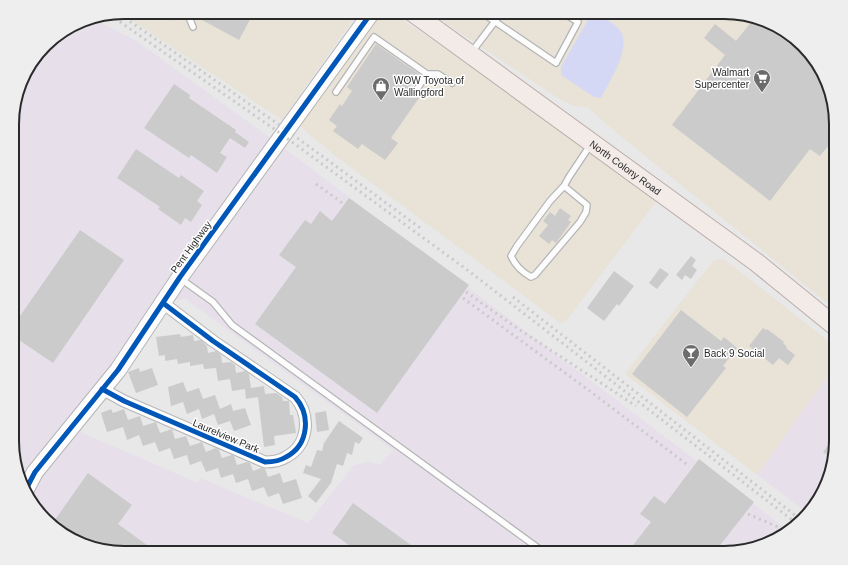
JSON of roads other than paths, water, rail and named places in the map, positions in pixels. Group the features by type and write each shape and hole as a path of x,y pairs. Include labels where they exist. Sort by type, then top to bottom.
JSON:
{"main road":[{"name":"North Colony Road","path":"422,19 756,262 829,321"}],"street":[{"name":"Pent Highway","path":"29,484 35,472 118,370 162,303 367,19"},
{"name":"Laurelview Park","path":"102,389 124,402 265,462 282,460 299,446 304,435 306,422 302,407 295,397 162,303"}],"lane":[{"path":"190,19 193,27"},
{"path":"492,19 556,63 578,22 573,19"},
{"path":"470,54 498,19"},
{"path":"336,92 374,37 427,74 438,74 452,84"},
{"path":"417,89 427,74"},
{"path":"564,186 587,205 586,212 580,222 535,275 531,276 514,264 511,256 550,201 564,186 592,143"},
{"path":"180,278 213,302 232,324 535,546"}],"railway":[{"path":"126,19 281,126 423,230"},
{"path":"117,20 277,131 470,272 793,520"},
{"path":"316,184 344,204"},
{"path":"466,292 517,328 636,406"},
{"path":"513,297 797,516"},
{"path":"463,298 689,466"},
{"path":"748,514 781,528"}],"place":[{"name":"Walmart Supercenter","path":"762,93"},
{"name":"WOW Toyota of Wallingford","path":"381,101"},
{"name":"Back 9 Social","path":"691,368"}]}
